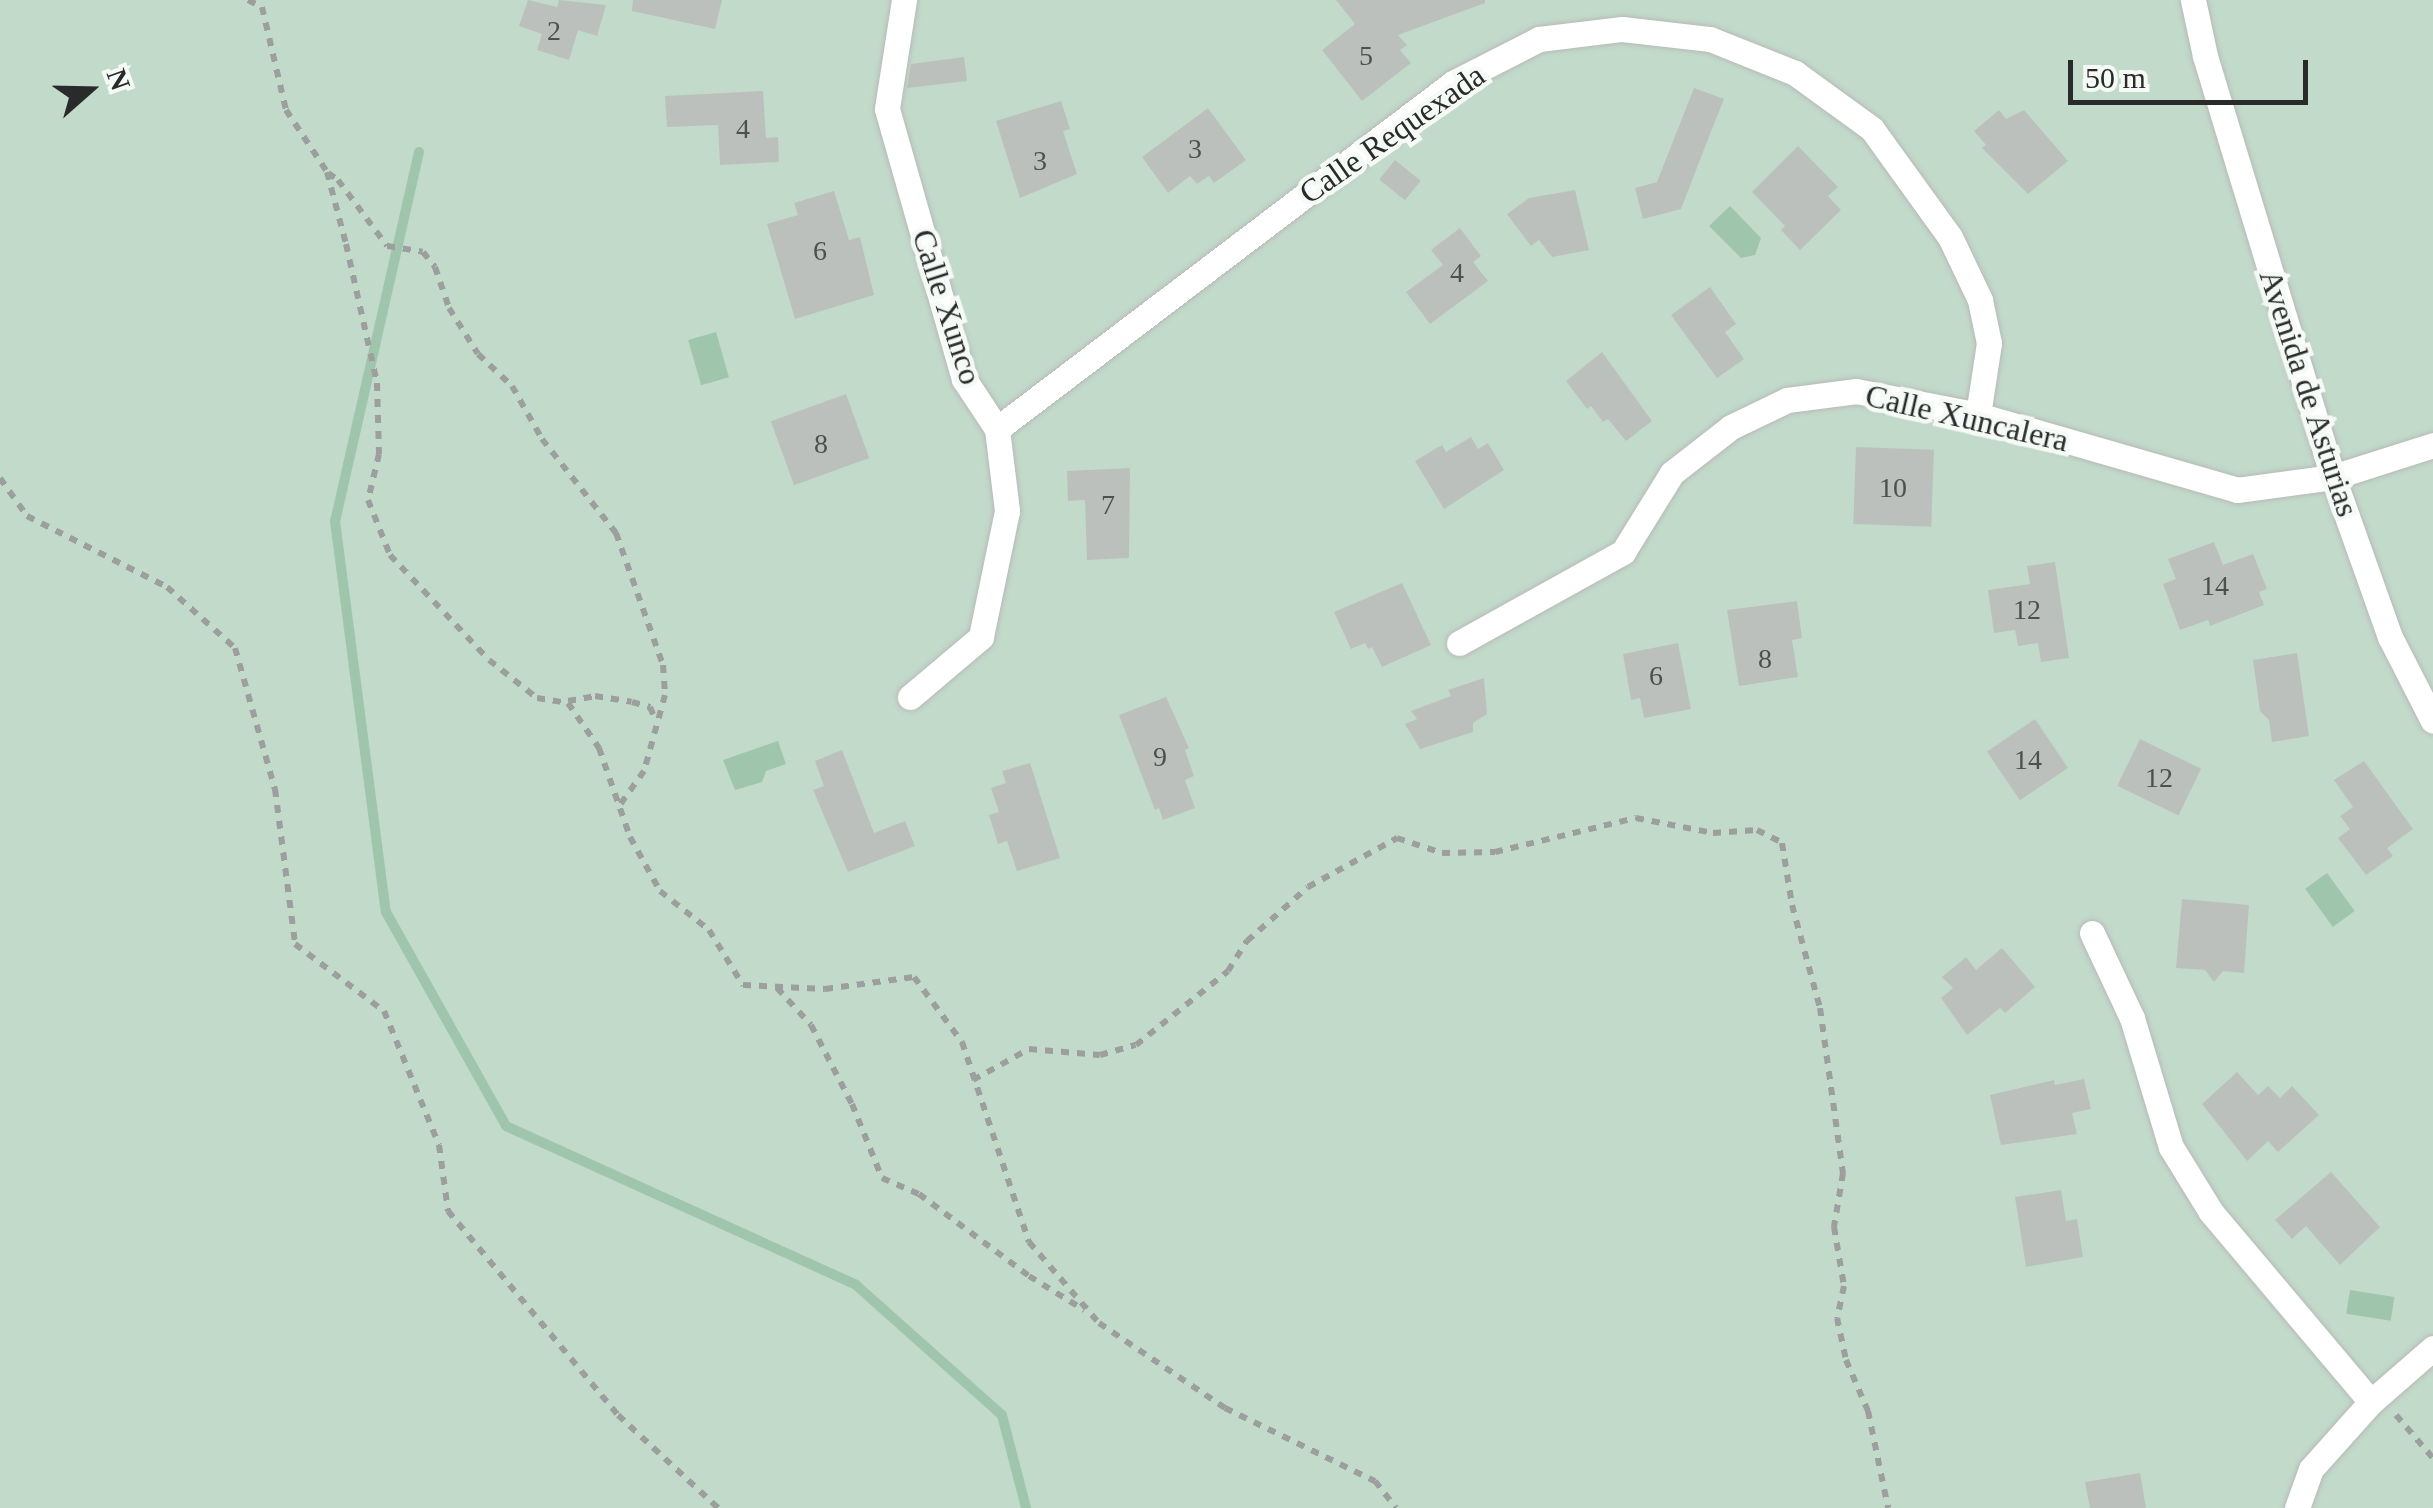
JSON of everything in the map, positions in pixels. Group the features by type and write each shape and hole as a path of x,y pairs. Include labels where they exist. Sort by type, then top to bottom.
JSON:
{"street":[{"name":"Calle Xunco","path":"904,0 886,109 964,378 997,428 1008,511 981,637 910,698"},
{"name":"Avenida de Asturias","path":"2175,0 2204,56"},
{"name":"Avenida de Asturias","path":"2193,0 2204,56 2333,478 2390,637 2433,721"},
{"name":"Calle Requexada","path":"997,428 1453,83 1539,39 1622,28 1710,39 1795,72 1872,130 1950,237 1980,300 1988,344 1978,414"},
{"name":"Calle Xuncalera","path":"1460,642 1623,552 1672,473 1731,426 1787,400 1856,390 1978,414 2237,490 2333,478 2433,445"},
{"path":"2092,933 2132,1018 2170,1147 2210,1212 2375,1399"},
{"path":"2297,1508 2311,1470 2375,1399 2433,1348"}],"path":[{"path":"248,0 262,7 271,33 286,110 327,172 377,383 379,454 368,500 390,555 489,660 537,698 563,702 594,696 632,702 650,707 656,720"},
{"path":"327,172 338,180 387,246 423,252 435,267 449,308 478,354 512,386 542,439 616,534 663,666 665,694 644,771 619,808"},
{"path":"0,478 26,516 167,587 234,648 275,789 295,944 384,1011 438,1144 448,1211 618,1415 718,1508"},
{"path":"563,702 599,748 619,808 660,892 708,930 744,985 825,989 914,977 962,1042 1029,1242 1090,1313"},
{"path":"973,1080 1029,1049 1100,1054 1136,1045 1228,971 1247,942 1308,887 1398,838 1442,853 1496,852 1636,818 1713,832 1757,830 1782,843 1792,905 1820,1008 1843,1173 1834,1227 1844,1286 1837,1318 1846,1360 1868,1411 1888,1508"},
{"path":"776,987 810,1025 852,1104 882,1178 919,1194 1029,1276 1090,1313 1225,1408 1374,1481 1396,1508"},
{"path":"2375,1399 2433,1458"}],"shaded area":[{"path":"0,0 2433,0 2433,1508 0,1508"},
{"path":"1730,206 1761,238 1755,255 1741,258 1709,226"},
{"path":"716,332 729,377 701,385 688,340"},
{"path":"778,741 786,764 766,771 762,782 735,790 723,760"},
{"path":"2327,873 2355,911 2333,927 2305,889"},
{"path":"2350,1290 2394,1297 2391,1321 2346,1314"}],"building":[{"path":"528,0 557,7 559,0 606,5 597,36 578,30 569,60 537,50 542,34 519,26"},
{"path":"633,0 722,0 715,29 632,11"},
{"path":"1336,0 1485,3 1398,35 1407,45 1400,50 1411,63 1362,101 1322,50 1355,24"},
{"path":"964,57 967,81 907,88 911,64"},
{"path":"1694,88 1724,99 1681,209 1643,219 1635,188 1657,182"},
{"path":"763,91 766,138 778,137 779,162 720,165 718,125 667,127 665,96"},
{"path":"1061,101 1070,129 1063,131 1077,174 1020,198 996,121"},
{"path":"1208,108 1246,160 1214,183 1209,176 1197,184 1190,176 1168,193 1142,157"},
{"path":"1999,110 2006,119 2024,110 2068,161 2028,194 1982,148 1986,145 1974,131"},
{"path":"1798,146 1838,187 1828,196 1841,210 1800,250 1781,230 1785,226 1752,192"},
{"path":"1395,160 1421,181 1405,200 1379,179"},
{"path":"1575,190 1589,250 1552,257 1539,240 1531,246 1507,214 1529,198"},
{"path":"834,191 849,240 860,237 874,295 795,319 767,224 798,215 794,203"},
{"path":"1460,228 1481,256 1473,262 1488,281 1430,324 1406,292 1443,265 1431,250"},
{"path":"1710,287 1736,324 1725,332 1744,359 1717,378 1671,315"},
{"path":"1602,352 1652,421 1626,441 1608,419 1603,422 1591,406 1587,409 1566,381"},
{"path":"846,394 869,458 794,485 771,421"},
{"path":"1471,437 1478,449 1488,443 1504,470 1444,509 1415,461 1442,445 1446,452"},
{"path":"1856,447 1934,450 1931,527 1853,524"},
{"path":"1130,468 1129,558 1087,560 1085,500 1068,501 1067,471"},
{"path":"2214,542 2223,565 2253,554 2267,589 2259,592 2264,605 2210,626 2208,620 2180,630 2163,584 2176,579 2168,559"},
{"path":"2055,562 2069,658 2041,662 2038,643 2018,646 2015,630 1994,633 1988,590 2030,584 2027,566"},
{"path":"1402,583 1431,645 1382,667 1372,647 1368,649 1365,643 1351,649 1334,612"},
{"path":"1797,601 1802,638 1792,640 1798,677 1739,686 1727,610"},
{"path":"1678,643 1691,709 1644,718 1640,698 1631,700 1623,654"},
{"path":"2297,653 2309,736 2272,742 2269,720 2260,711 2253,660"},
{"path":"1484,678 1487,714 1473,723 1473,732 1420,749 1405,724 1417,719 1411,711 1451,696 1448,690"},
{"path":"1166,697 1189,748 1185,750 1194,776 1185,780 1195,808 1163,820 1159,808 1155,810 1119,715"},
{"path":"2035,719 2068,768 2020,800 1987,751"},
{"path":"2140,739 2201,769 2178,816 2117,786"},
{"path":"842,750 874,833 905,821 915,846 848,872 813,790 824,786 815,761"},
{"path":"2364,761 2413,829 2387,848 2393,856 2366,875 2338,838 2350,829 2340,816 2353,807 2334,780"},
{"path":"1030,763 1060,858 1017,871 1007,841 998,844 989,815 999,812 991,788 1006,783 1002,771"},
{"path":"2182,899 2249,905 2244,973 2223,971 2214,982 2205,970 2176,968"},
{"path":"2002,948 2035,987 2005,1013 2000,1008 1967,1035 1941,998 1953,988 1942,977 1966,957 1976,970"},
{"path":"2237,1072 2258,1095 2268,1086 2280,1098 2292,1086 2319,1115 2278,1152 2268,1141 2247,1161 2202,1104"},
{"path":"2084,1079 2091,1109 2072,1113 2077,1134 2001,1145 1990,1095 2054,1080 2055,1085"},
{"path":"2331,1172 2380,1227 2340,1265 2306,1226 2292,1239 2275,1220"},
{"path":"2061,1190 2066,1221 2077,1219 2083,1257 2026,1267 2015,1197"},
{"path":"2140,1473 2146,1508 2090,1508 2085,1482"}],"waterway":[{"path":"419,152 335,521 386,912 506,1126 856,1285 1002,1415 1026,1508"}]}
